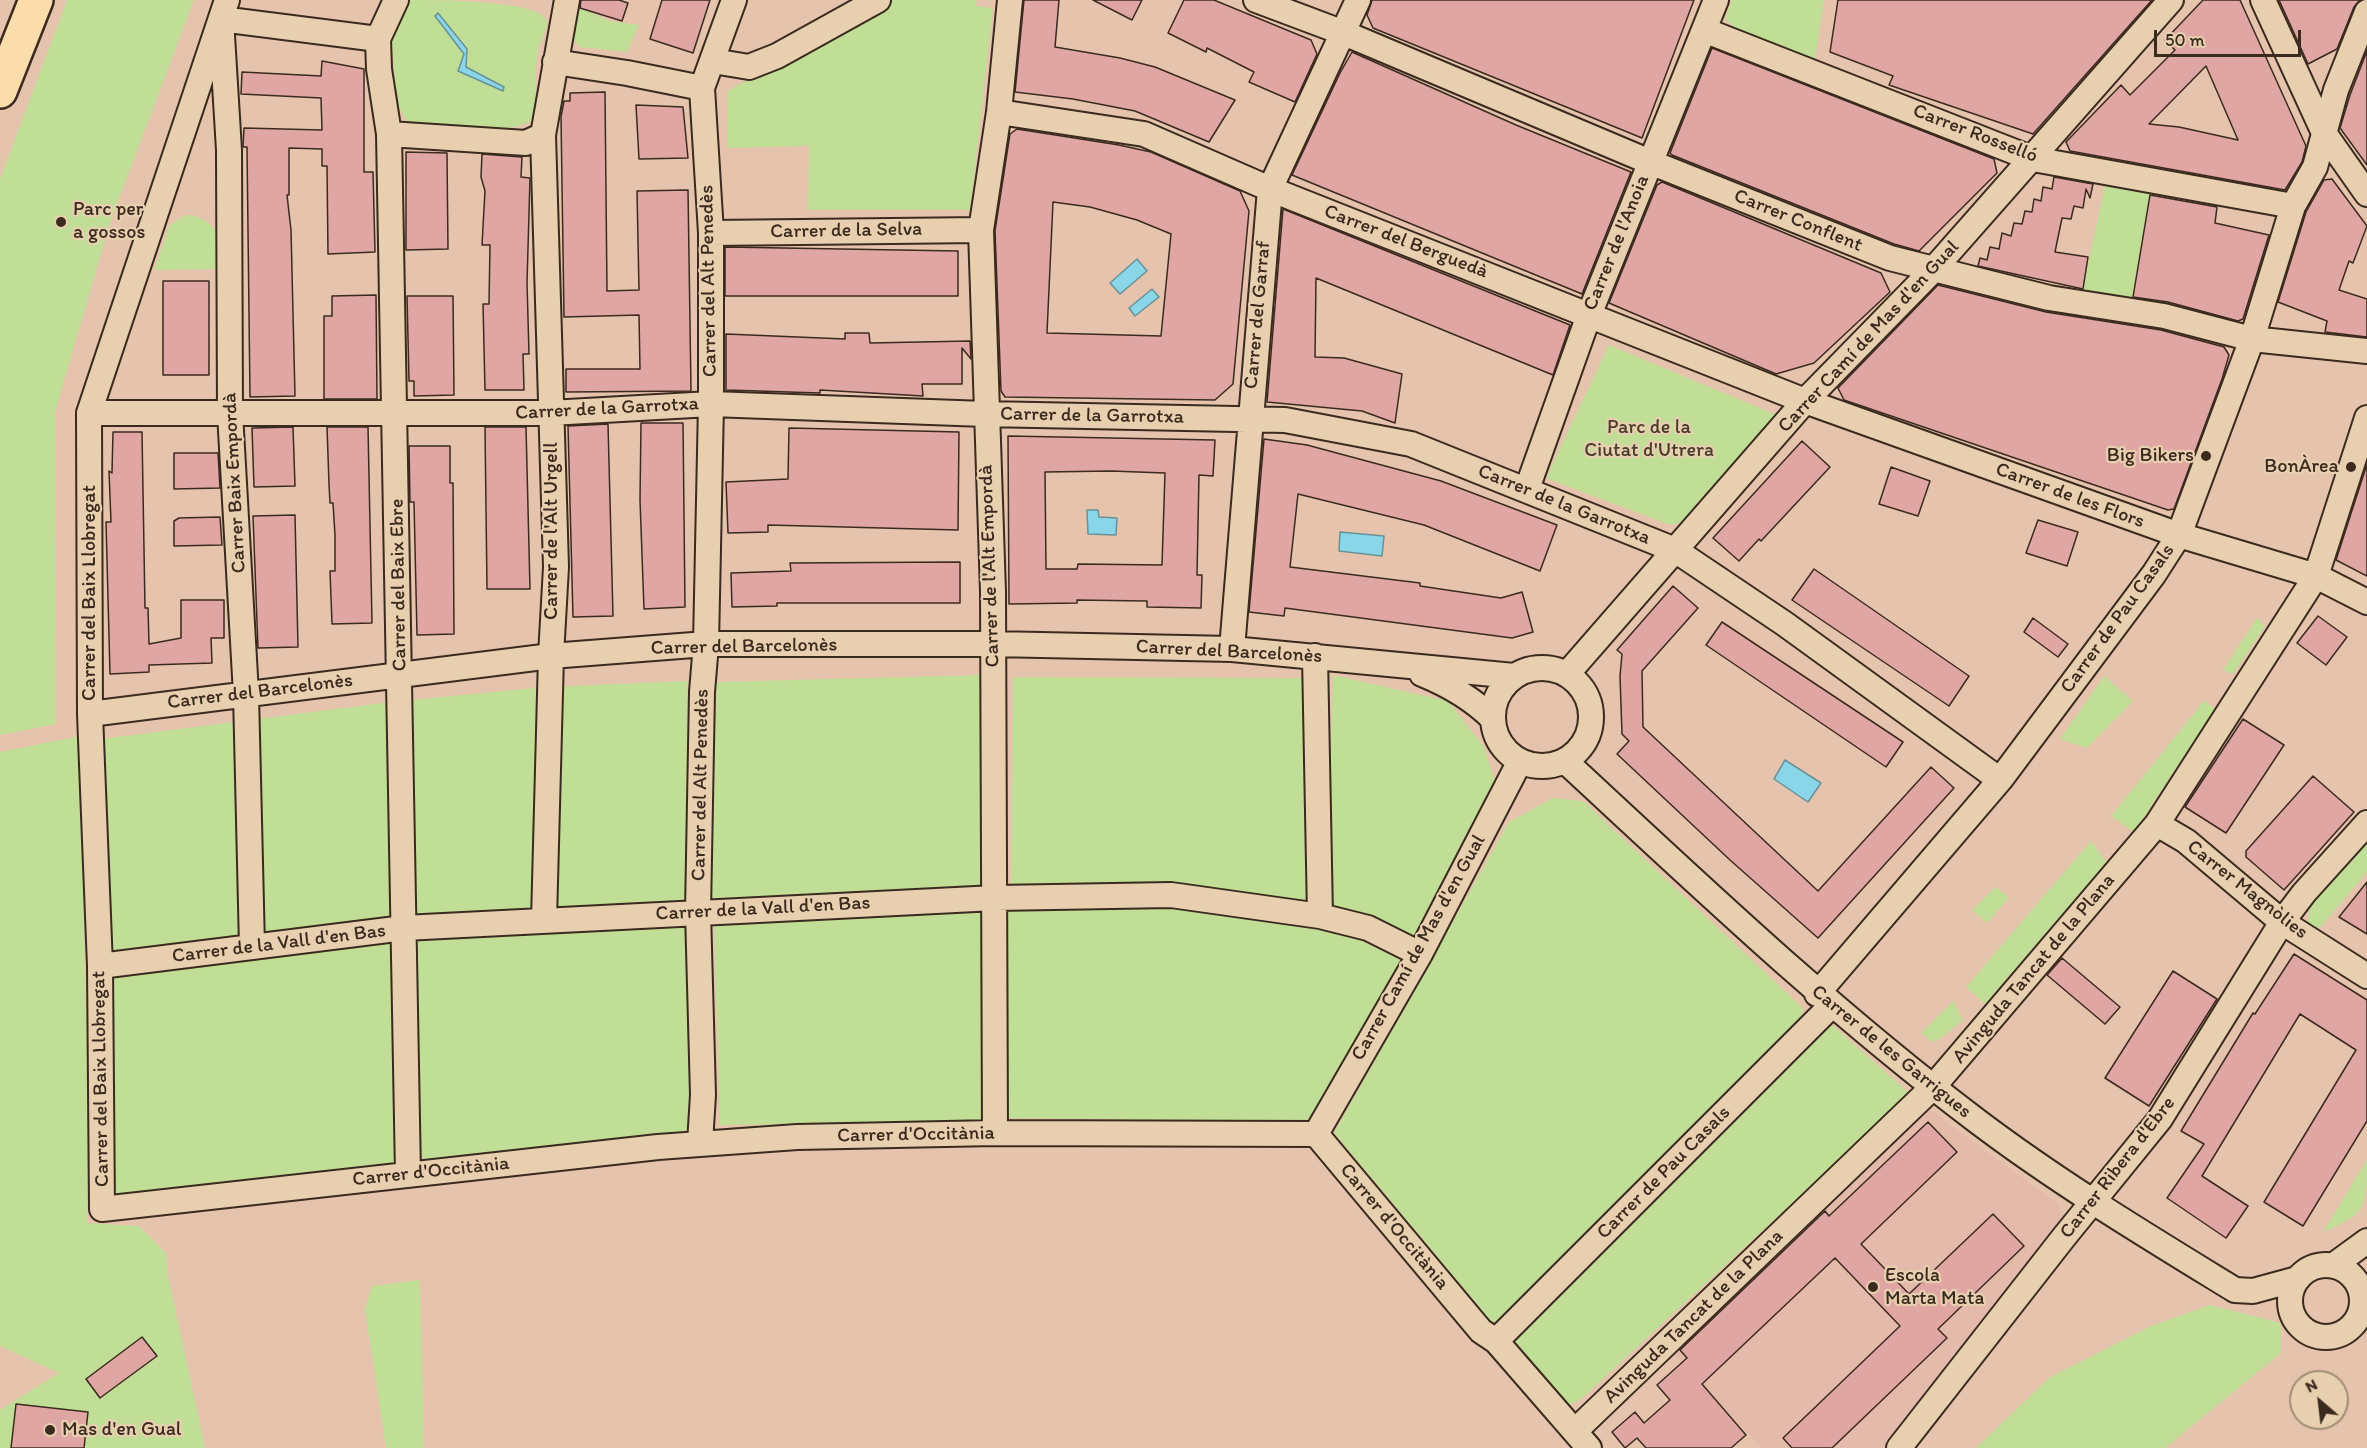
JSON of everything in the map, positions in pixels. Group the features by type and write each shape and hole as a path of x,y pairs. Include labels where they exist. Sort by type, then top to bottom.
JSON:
{"highway":[{"path":"0,91 36,0"}],"street":[{"name":"Carrer del Baix Ebre","path":"396,0 378,39 379,69 389,134 401,674 408,1175"},
{"name":"Carrer de l'Alt Urgell","path":"544,921 551,656 556,567 543,135 567,0"},
{"name":"Carrer del Alt Penedès","path":"700,1143 703,1095 698,912 711,404 711,233 702,88 734,0"},
{"path":"713,61 749,67 777,56 878,0"},
{"name":"Carrer de l'Alt Empordà","path":"995,1133 993,644 981,230 999,112 1011,0"},
{"name":"Carrer Conflent","path":"1256,0 1344,33 1650,162 1890,258 2049,298 2164,316 2252,339 2367,351"},
{"name":"Carrer del Garraf","path":"1232,649 1249,418 1270,189 1358,0"},
{"name":"Carrer de l'Anoia","path":"1527,489 1589,315 1716,0"},
{"name":"Carrer Camí de Mas d'en Gual","path":"1567,674 1805,401 1933,270 2171,0"},
{"path":"2263,0 2325,133 2367,194"},
{"path":"224,10 378,39"},
{"name":"Carrer del Baix Llobregat","path":"102,1209 100,966 90,714 89,413 224,10"},
{"name":"Carrer Baix Empordà","path":"224,10 229,150 230,413 246,694 252,947"},
{"name":"Carrer de Pau Casals","path":"1496,1341 1825,1000 2000,780 2154,574 2179,535 2252,339 2293,206 2315,167 2336,90 2367,12"},
{"name":"Carrer Rosselló","path":"1704,30 2033,159 2293,206"},
{"path":"555,62 702,88"},
{"name":"Carrer del Berguedà","path":"999,112 1144,135 1270,189 1805,401"},
{"path":"389,134 526,143 543,135"},
{"name":"Carrer de la Selva","path":"711,233 981,230"},
{"name":"Carrer de les Flors","path":"1805,401 2179,535 2316,576 2367,602"},
{"name":"Carrer de la Garrotxa","path":"89,413 550,413 711,404 985,414 1285,420 1411,444 1675,550 1785,624 2000,780"},
{"name":"Avinguda Tancat de la Plana","path":"1575,1432 1933,1087 2157,824 2316,576 2367,418"},
{"name":"Carrer del Barcelonès","path":"90,714 551,656 706,644 993,644 1232,649 1514,676"},
{"path":"1315,656 1320,916"},
{"name":"Carrer del Barcelonès","path":"1400,665 1445,683 1476,702 1493,719"},
{"path":"1541,667 1567,674 1585,693 1592,718 1588,735 1579,751 1565,761 1542,767 1520,761 1500,744 1493,719 1498,695 1514,676 1541,667"},
{"name":"Carrer Camí de Mas d'en Gual","path":"1316,1134 1420,954 1520,761"},
{"name":"Carrer de les Garrigues","path":"1565,761 1825,1000 1978,1123 2094,1203 2235,1290 2253,1291 2297,1279"},
{"name":"Carrer Ribera d'Ebre","path":"1899,1448 2160,1119 2282,922 2304,893 2367,823"},
{"name":"Carrer Magnòlies","path":"2157,824 2186,842 2282,922 2367,976"},
{"name":"Carrer de la Vall d'en Bas","path":"100,966 404,928 995,898 1171,895 1320,916 1368,928 1420,954"},
{"name":"Carrer d'Occitània","path":"102,1209 700,1143 797,1137 995,1133 1316,1134 1481,1331 1496,1341 1575,1432"},
{"path":"2334,1265 2367,1241"},
{"path":"2320,1265 2334,1265 2348,1271 2365,1291 2361,1326 2340,1334 2320,1336 2302,1328 2292,1311 2291,1294 2297,1279 2307,1270 2320,1265"},
{"name":"Carrer de les Garrigues","path":"2253,1291 2292,1311"}],"shaded area":[{"name":"Escola Marta Mata","path":"1919,1102 2058,1204 2067,1226 1893,1448 1762,1448 1682,1362 1663,1347"}],"green space":[{"path":"67,0 194,0 110,223 55,412 56,724 0,735 0,179"},
{"path":"410,0 484,2 524,8 546,19 547,27 537,58 536,119 523,125 490,131 436,128 406,120 397,103 392,43"},
{"path":"891,0 977,0 976,6 993,8 970,210 808,210 809,146 727,148 728,91"},
{"path":"1732,0 1824,0 1815,61 1736,28 1725,19"},
{"path":"579,7 609,21 639,25 627,52 580,47 570,35"},
{"path":"2106,180 2151,190 2132,302 2082,292"},
{"path":"186,215 205,220 218,235 217,269 154,270 170,225"},
{"name":"Parc de la Ciutat d'Utrera","path":"1609,345 1779,416 1687,521 1670,525 1546,478"},
{"path":"2257,618 2265,626 2233,674 2223,670"},
{"path":"984,675 987,889 712,898 716,682"},
{"path":"1333,675 1448,701 1484,747 1495,782 1416,941 1327,911"},
{"path":"2104,676 2133,701 2087,748 2060,739"},
{"path":"1013,677 1307,678 1312,906 1163,887 1011,885"},
{"path":"687,681 686,929 695,1130 112,1198 101,739 391,702 545,687"},
{"path":"2204,701 2215,709 2134,832 2111,816"},
{"path":"80,736 89,1162 87,1223 139,1226 166,1253 168,1276 205,1448 0,1448 0,1410 59,1373 0,1346 0,752"},
{"path":"1553,798 1583,801 1803,1008 1799,1025 1495,1326 1334,1133 1509,822"},
{"path":"2367,840 2367,872 2317,931 2307,924 2310,907"},
{"path":"2091,841 2107,862 1985,1004 1966,987"},
{"path":"1996,887 2009,898 1987,923 1972,910"},
{"path":"1008,908 1173,909 1318,925 1404,957 1310,1122 1008,1118"},
{"path":"985,912 984,1122 720,1125 714,925"},
{"path":"1953,1001 1963,1020 1941,1038 1932,1042 1921,1033"},
{"path":"1828,1021 1910,1094 1580,1400 1564,1407 1505,1343"},
{"path":"2367,1160 2365,1199 2362,1207 2348,1220 2323,1232"},
{"path":"420,1280 424,1448 386,1448 365,1310 372,1286"},
{"path":"2210,1305 2281,1323 2281,1353 2165,1448 1976,1448 2049,1378 2149,1327"}],"water":[{"path":"438,13 467,49 466,67 504,87 503,91 458,71 464,54 435,16"},
{"path":"1137,259 1147,271 1120,294 1110,283"},
{"path":"1152,289 1159,297 1135,316 1129,308"},
{"path":"1087,510 1098,510 1099,517 1117,518 1116,535 1088,534"},
{"path":"1340,532 1384,536 1382,556 1339,551"},
{"path":"1785,760 1821,783 1808,802 1774,779"}],"building":[{"path":"581,0 619,0 628,3 622,21 580,8"},
{"path":"662,0 710,0 693,53 650,39"},
{"path":"1024,0 1059,0 1055,47 1120,58 1155,67 1235,100 1209,142 1135,111 1073,99 1015,92"},
{"path":"1093,0 1142,0 1132,20"},
{"path":"1184,0 1214,0 1311,40 1317,54 1295,102 1249,82 1254,72 1207,48 1206,52 1168,33"},
{"path":"1372,0 1694,0 1642,138 1373,28 1367,15"},
{"path":"1838,0 2152,0 2033,134 1889,85 1893,76 1830,52"},
{"path":"2203,0 2240,0 2306,146 2302,162 2285,190 2070,151 2066,142 2121,85 2130,95 2175,50 2165,40","holes":["2206,66 2238,140 2179,127 2149,124"]},
{"path":"2279,0 2360,0 2354,7 2337,49 2308,64"},
{"path":"1712,48 1994,159 1997,173 1919,251 1894,244 1672,155 1670,153"},
{"path":"2367,51 2367,165 2340,128"},
{"path":"1352,52 1516,125 1631,172 1582,294 1292,175"},
{"path":"322,61 364,69 364,172 373,172 375,252 328,254 327,166 322,166 322,149 289,148 289,195 287,195 291,230 295,396 250,397 247,147 243,147 244,128 322,130 321,98 241,94 242,72 321,76"},
{"path":"605,92 607,291 639,290 637,191 688,190 691,391 566,392 566,369 640,369 639,315 564,317 561,117 564,101 570,101 570,93"},
{"path":"636,105 683,107 688,158 639,159"},
{"path":"1017,129 1151,152 1240,191 1249,211 1233,384 1215,400 1005,397 1001,391 995,231 1010,134","holes":["1053,202 1090,207 1137,220 1171,234 1161,336 1047,333"]},
{"path":"406,152 447,153 448,249 406,250"},
{"path":"482,154 522,157 521,177 530,178 527,283 529,354 523,354 524,390 485,390 483,304 489,304 490,245 482,245 485,191 481,177"},
{"path":"2054,177 2093,184 2090,198 2086,189 2083,208 2074,206 2071,219 2062,218 2055,252 2088,257 2083,289 1978,266 1980,258 1987,260 1990,247 1999,249 2002,233 2011,236 2014,223 2022,224 2025,211 2032,212 2034,199 2041,201 2043,187 2052,189"},
{"path":"2332,179 2367,226 2353,263 2349,261 2339,290 2367,299 2367,337 2325,332 2327,321 2278,302 2306,212 2324,180"},
{"path":"1662,182 1881,273 1890,292 1814,363 1776,374 1609,303 1657,185"},
{"path":"2150,195 2217,207 2215,223 2269,235 2243,319 2238,321 2168,302 2133,297"},
{"path":"1283,209 1570,325 1553,375 1316,278 1315,357 1344,358 1402,374 1395,423 1362,411 1267,402"},
{"path":"725,247 958,251 958,296 725,296"},
{"path":"163,281 209,281 209,375 163,375"},
{"path":"1938,285 2046,312 2161,330 2224,347 2229,355 2222,379 2174,509 2168,510 1844,400 1838,388"},
{"path":"376,295 377,399 324,399 324,316 332,316 332,296"},
{"path":"407,296 453,296 454,395 414,396 414,381 409,381"},
{"path":"845,333 869,333 870,343 970,341 971,359 962,348 962,384 922,384 923,396 820,390 820,393 726,390 726,334 845,339"},
{"path":"641,423 683,423 685,607 644,609 640,500"},
{"path":"608,424 613,616 573,617 568,426"},
{"path":"293,427 295,486 254,487 252,428"},
{"path":"327,427 368,427 372,623 332,624 330,571 335,571 335,535 333,503 330,503"},
{"path":"485,427 526,427 530,589 487,589"},
{"path":"789,428 959,432 958,530 768,525 768,532 728,533 726,482 788,479"},
{"path":"113,432 142,432 145,608 148,608 149,644 181,638 181,600 224,600 224,638 211,638 212,663 149,665 149,672 110,674 106,522 111,522 109,471 112,473"},
{"path":"1008,436 1215,440 1213,476 1199,475 1197,575 1202,575 1201,608 1147,607 1147,601 1077,600 1077,603 1009,604","holes":["1045,472 1165,473 1162,565 1078,564 1077,569 1046,569"]},
{"path":"1264,439 1307,445 1441,481 1557,525 1540,571 1424,525 1298,494 1290,567 1420,583 1420,586 1501,598 1522,592 1533,632 1512,638 1285,608 1284,616 1249,612"},
{"path":"1802,441 1830,467 1761,541 1759,539 1739,561 1713,538"},
{"path":"409,446 450,446 450,483 453,483 454,634 417,635 414,502 410,502"},
{"path":"174,453 218,453 220,488 174,489"},
{"path":"2367,464 2367,576 2336,560"},
{"path":"1891,467 1930,481 1918,516 1879,504"},
{"path":"295,515 298,647 258,648 253,516"},
{"path":"220,517 222,545 174,546 174,521 179,518"},
{"path":"2038,520 2078,532 2067,566 2026,553"},
{"path":"960,562 960,603 777,603 777,606 732,607 731,573 791,571 790,563"},
{"path":"1814,569 1969,676 1949,706 1792,600"},
{"path":"1673,586 1698,608 1642,671 1643,727 1818,891 1931,767 1954,788 1818,938 1730,860 1617,754 1629,741 1622,734 1620,676 1622,654 1617,650"},
{"path":"2318,616 2347,637 2326,665 2297,643"},
{"path":"2033,618 2068,644 2058,657 2024,632"},
{"path":"1722,622 1903,742 1886,767 1706,645"},
{"path":"2243,719 2284,745 2226,833 2185,807"},
{"path":"2313,776 2354,812 2284,890 2246,857 2246,851"},
{"path":"2367,882 2367,934 2339,917"},
{"path":"2294,954 2367,1000 2367,1121 2303,1226 2264,1202 2356,1050 2300,1014 2202,1176 2248,1206 2226,1238 2167,1198 2204,1144 2181,1131 2253,1013 2255,1014"},
{"path":"2062,958 2120,1007 2105,1024 2047,975"},
{"path":"2173,971 2217,999 2149,1106 2105,1078"},
{"path":"1928,1122 1957,1152 1861,1244 1909,1294 1993,1214 2024,1246 1938,1329 1947,1338 1832,1448 1792,1448 1783,1438 1900,1326 1835,1258 1702,1384 1746,1435 1731,1448 1646,1448 1637,1438 1625,1448 1612,1432 1635,1412 1644,1423 1670,1400 1657,1385 1687,1358 1680,1350 1825,1211 1829,1216"},
{"path":"142,1337 157,1356 100,1398 86,1379"},
{"name":"Mas d'en Gual","path":"16,1404 88,1412 84,1448 11,1448"}],"place":[{"name":"Parc per a gossos","path":"61,222"},
{"name":"Big Bikers","path":"2206,456"},
{"name":"BonÀrea","path":"2351,467"},
{"name":"Escola Marta Mata","path":"1873,1287"},
{"name":"Mas d'en Gual","path":"50,1430"}]}
